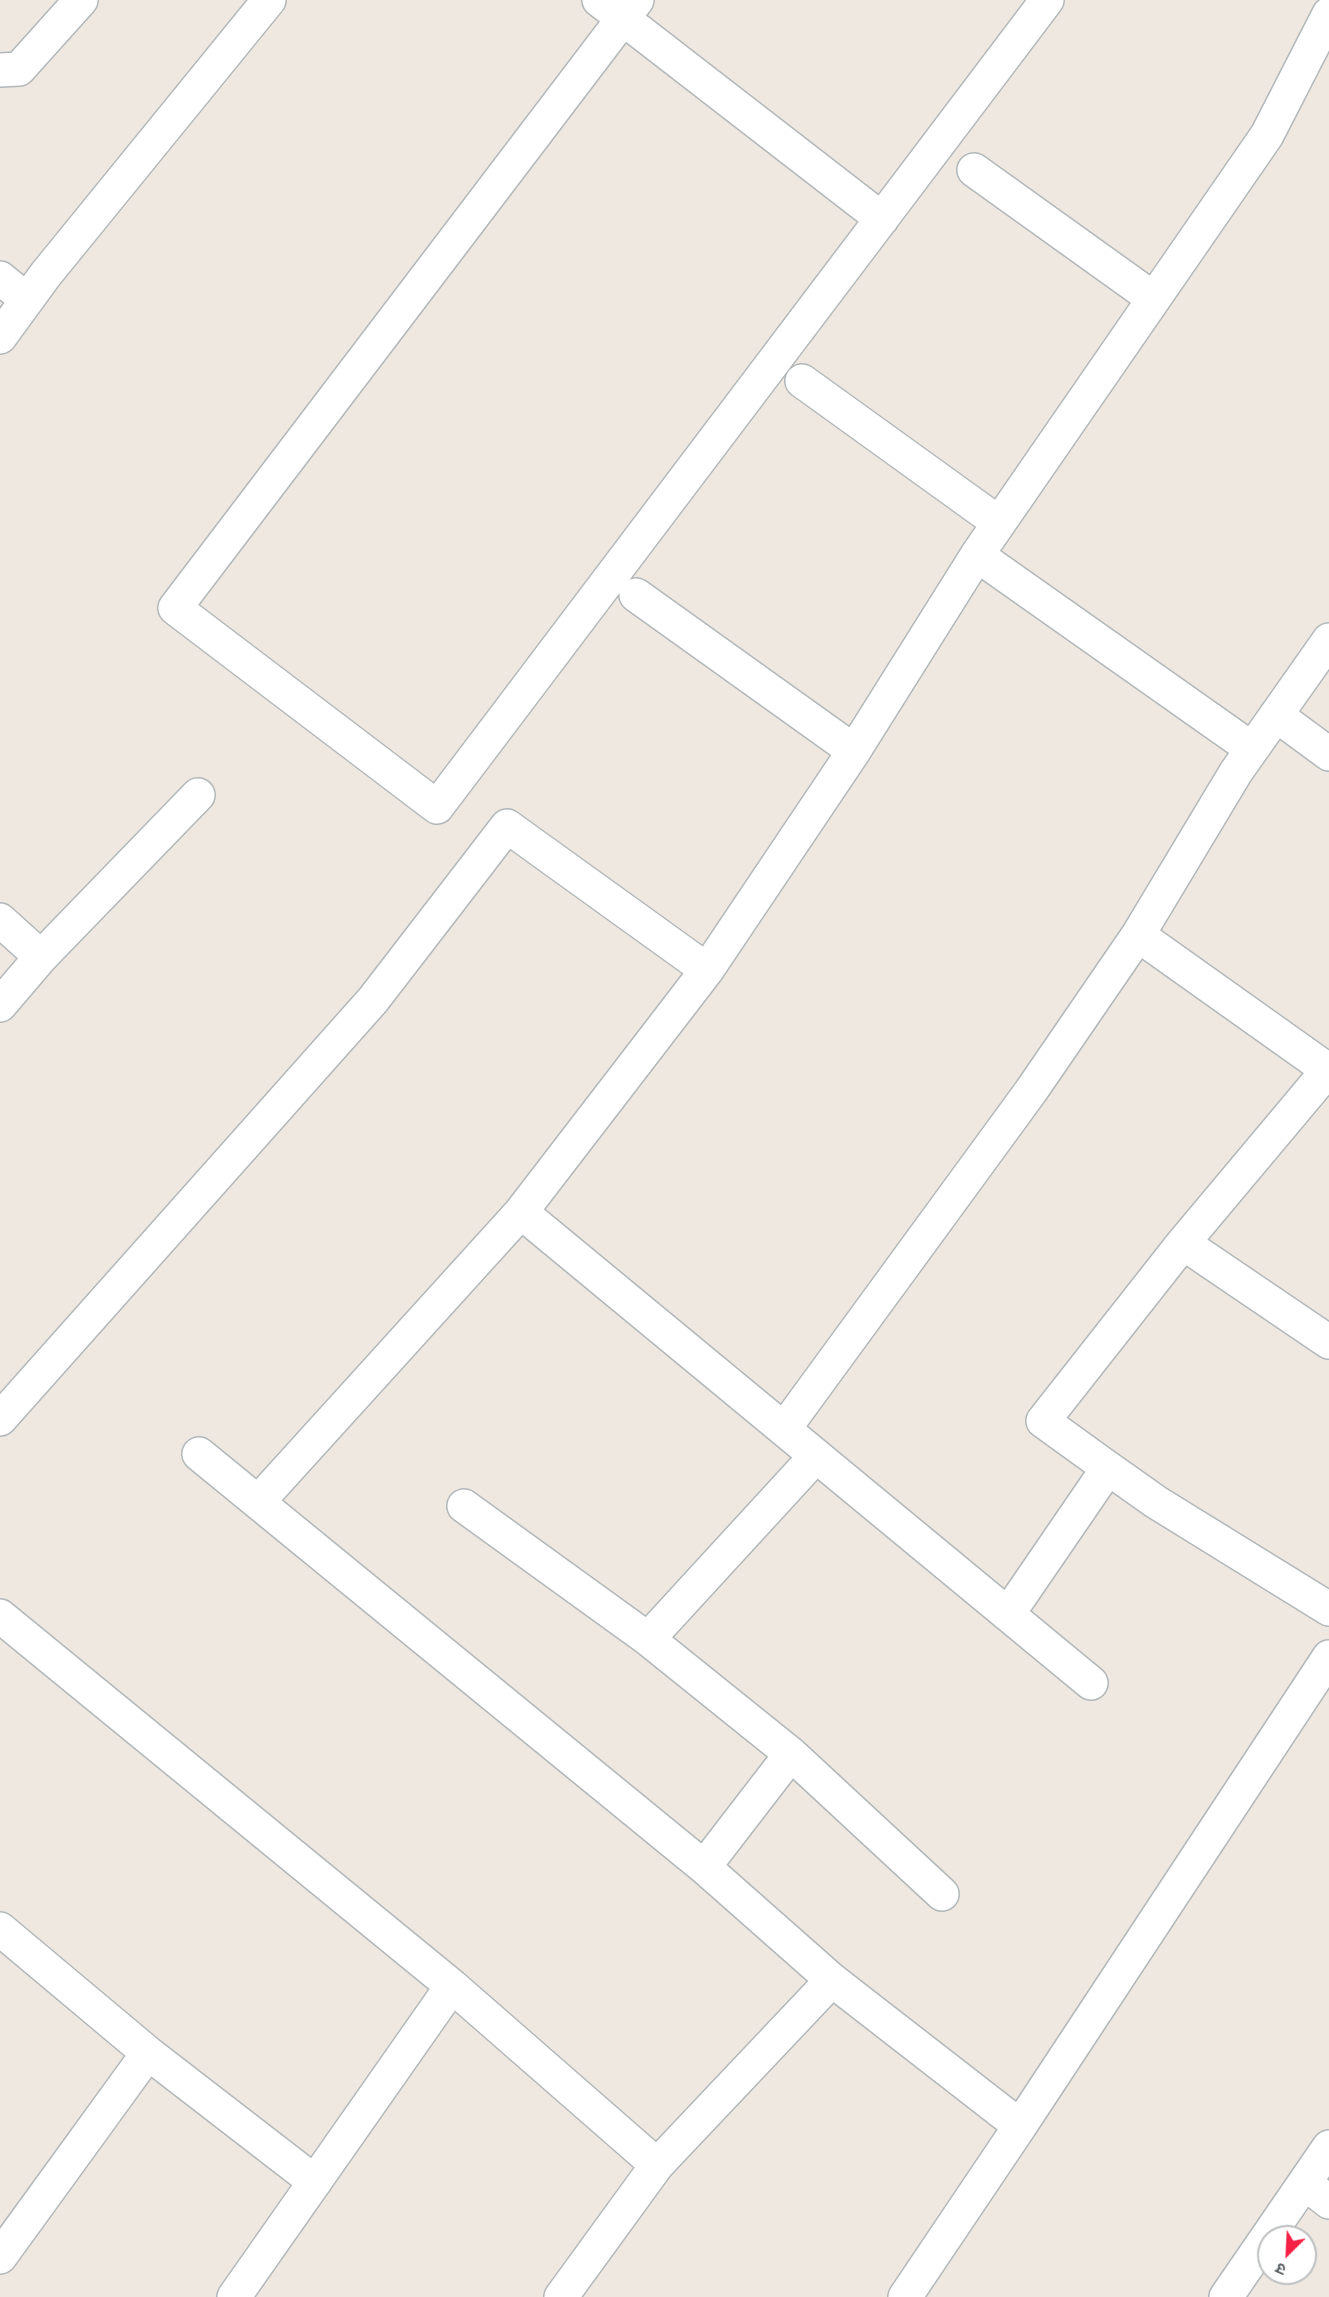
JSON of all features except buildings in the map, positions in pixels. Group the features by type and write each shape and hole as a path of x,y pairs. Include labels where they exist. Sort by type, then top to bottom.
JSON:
{"street":[{"path":"0,70 19,69 81,0"},
{"path":"0,337 27,300 269,0"},
{"path":"882,219 619,6 175,608 437,807 882,219 1047,0"},
{"path":"258,1502 521,1212 707,970 854,751 977,555 1267,135 1329,14"},
{"path":"974,170 1154,299"},
{"path":"0,278 27,300"},
{"path":"802,381 999,523"},
{"path":"977,555 1252,749"},
{"path":"636,595 854,751"},
{"path":"784,1429 1031,1091 1138,935 1252,749 1329,640"},
{"path":"1276,715 1329,754"},
{"path":"0,1005 41,957 198,795"},
{"path":"0,1419 373,1000 507,826 707,970"},
{"path":"0,920 41,957"},
{"path":"1138,935 1329,1070 1183,1243 1043,1421 1156,1502 1329,1610"},
{"path":"521,1212 1091,1683"},
{"path":"1183,1243 1329,1342"},
{"path":"199,1454 704,1867 832,1980 1020,2126"},
{"path":"648,1639 816,1456"},
{"path":"1008,1614 1108,1468"},
{"path":"464,1506 648,1639 791,1754 942,1894"},
{"path":"0,1616 452,1986 657,2165"},
{"path":"905,2297 1329,1656"},
{"path":"704,1867 791,1754"},
{"path":"0,1929 148,2054 315,2182"},
{"path":"561,2297 657,2165 832,1980"},
{"path":"234,2297 452,1986"},
{"path":"0,2257 148,2054"},
{"path":"1226,2297 1317,2193 1329,2147"}]}
